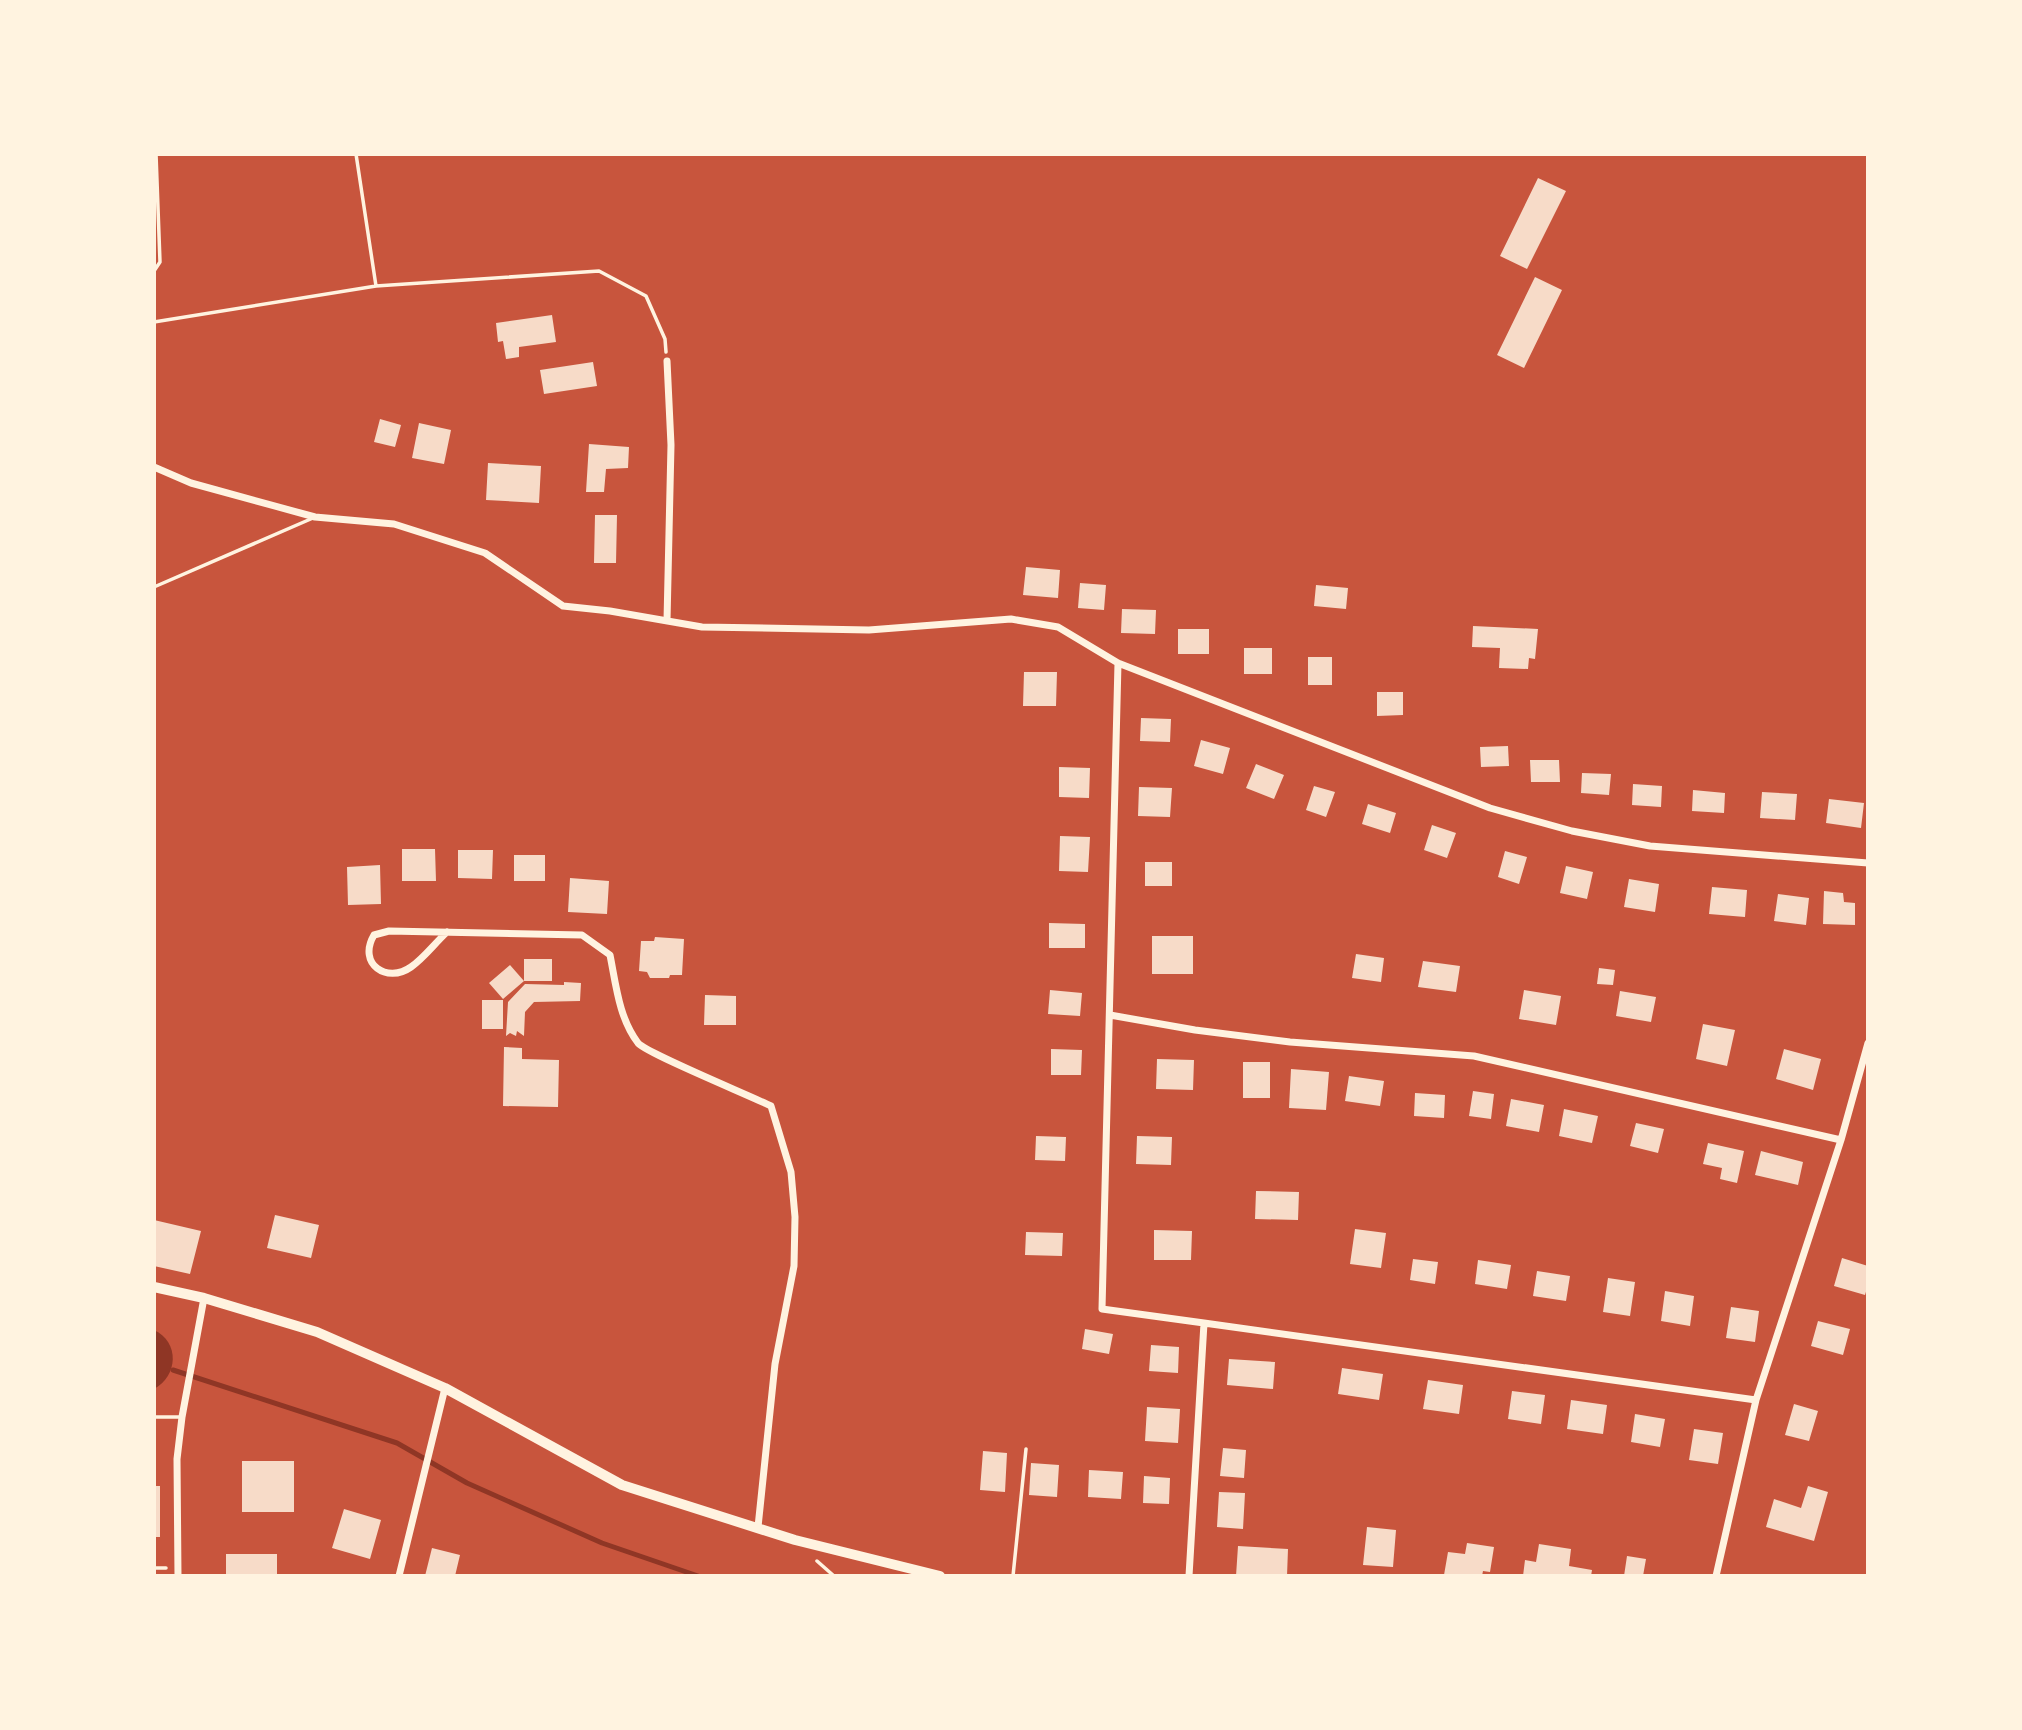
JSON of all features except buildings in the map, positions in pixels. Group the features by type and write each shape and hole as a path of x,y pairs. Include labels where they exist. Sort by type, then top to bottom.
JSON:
{"main road":[{"path":"154,1287 204,1298 317,1332 445,1388 622,1485 795,1540 940,1576"}],"street":[{"path":"667,361 671,445 667,621"},
{"path":"154,467 191,483 315,517 394,524 485,553 563,606 702,627 869,630 1011,619 1058,627 1118,663 1490,808 1572,831 1650,846 1868,863"},
{"path":"1118,663 1102,1309 1756,1400"},
{"path":"447,932 409,969 392,974 378,970 369,960 368,946 374,935 388,931 447,932 582,935 610,955 620,1004 627,1025 640,1046 771,1105 791,1172 795,1217 794,1266 775,1364 758,1527"},
{"path":"1110,1016 1290,1042 1474,1056 1840,1140"},
{"path":"1716,1576 1756,1400 1840,1140 1868,1042"},
{"path":"178,1576 177,1459 204,1298"},
{"path":"1189,1576 1204,1323"},
{"path":"399,1576 445,1388"}],"lane":[{"path":"154,587 315,517"},
{"path":"154,1417 182,1417"},
{"path":"1013,1576 1026,1449"}],"path":[{"path":"154,271 160,262 156,154"},
{"path":"356,154 376,286"},
{"path":"154,322 376,286 599,271 646,296 665,339 667,361"}],"shaded area":[{"path":"154,1330 168,1342 173,1359 168,1376 154,1389"}],"waterway":[{"path":"173,1370 397,1443 467,1483 602,1543 698,1576"}]}
